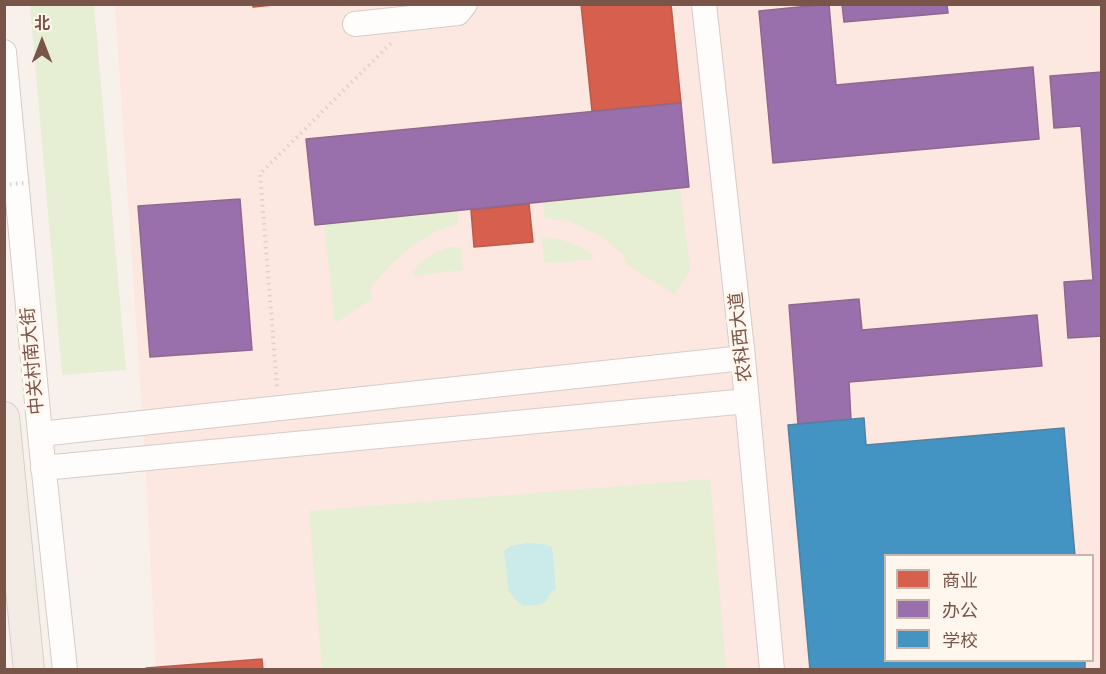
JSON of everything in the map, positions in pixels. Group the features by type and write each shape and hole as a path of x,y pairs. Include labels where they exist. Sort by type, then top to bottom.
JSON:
{"main road":[{"name":"中关村南大街","path":"4,417 29,669"}],"street":[{"path":"356,24 458,13 465,4"},
{"name":"农科西大道","path":"704,4 743,358 772,669"},
{"name":"中关村南大街","path":"4,52 43,468 65,669"},
{"path":"40,434 743,358"},
{"path":"43,468 747,402"}],"path":[{"path":"279,409 260,174 417,17"},
{"path":"4,185 33,182"}],"shaded area":[{"path":"115,5 1101,5 1101,669 156,669 145,458"}],"green space":[{"path":"30,5 94,5 126,370 62,375"},
{"path":"680,188 690,272 674,294 626,264 623,254 601,236 568,221 545,218 543,203"},
{"path":"457,212 458,224 438,230 396,259 370,288 372,299 335,323 324,224"},
{"path":"547,237 581,247 594,259 544,263 542,238"},
{"path":"451,247 461,247 463,270 415,276 412,271 421,262"},
{"path":"710,479 726,669 322,669 309,511"}],"water":[{"path":"527,543 552,547 556,589 550,593 546,601 537,605 523,606 509,591 504,551 510,546"}],"building: 商业":[{"path":"253,4 283,4 253,7"},
{"path":"581,4 671,4 681,103 592,111"},
{"path":"529,204 533,242 474,247 471,210"},
{"path":"262,659 263,670 146,668"}],"building: 办公":[{"path":"829,4 836,85 1033,67 1039,139 773,163 759,11"},
{"path":"842,4 947,4 948,13 844,22"},
{"path":"1102,72 1102,336 1068,338 1064,282 1093,280 1081,126 1054,128 1050,76"},
{"path":"681,103 689,187 315,225 306,139"},
{"path":"240,199 252,350 150,357 138,206"},
{"path":"859,299 862,330 1037,315 1042,366 849,382 851,420 798,424 789,305"}],"building: 学校":[{"path":"864,418 866,445 1064,428 1075,554 884,554 884,662 1085,662 1085,670 810,670 788,425"}]}
